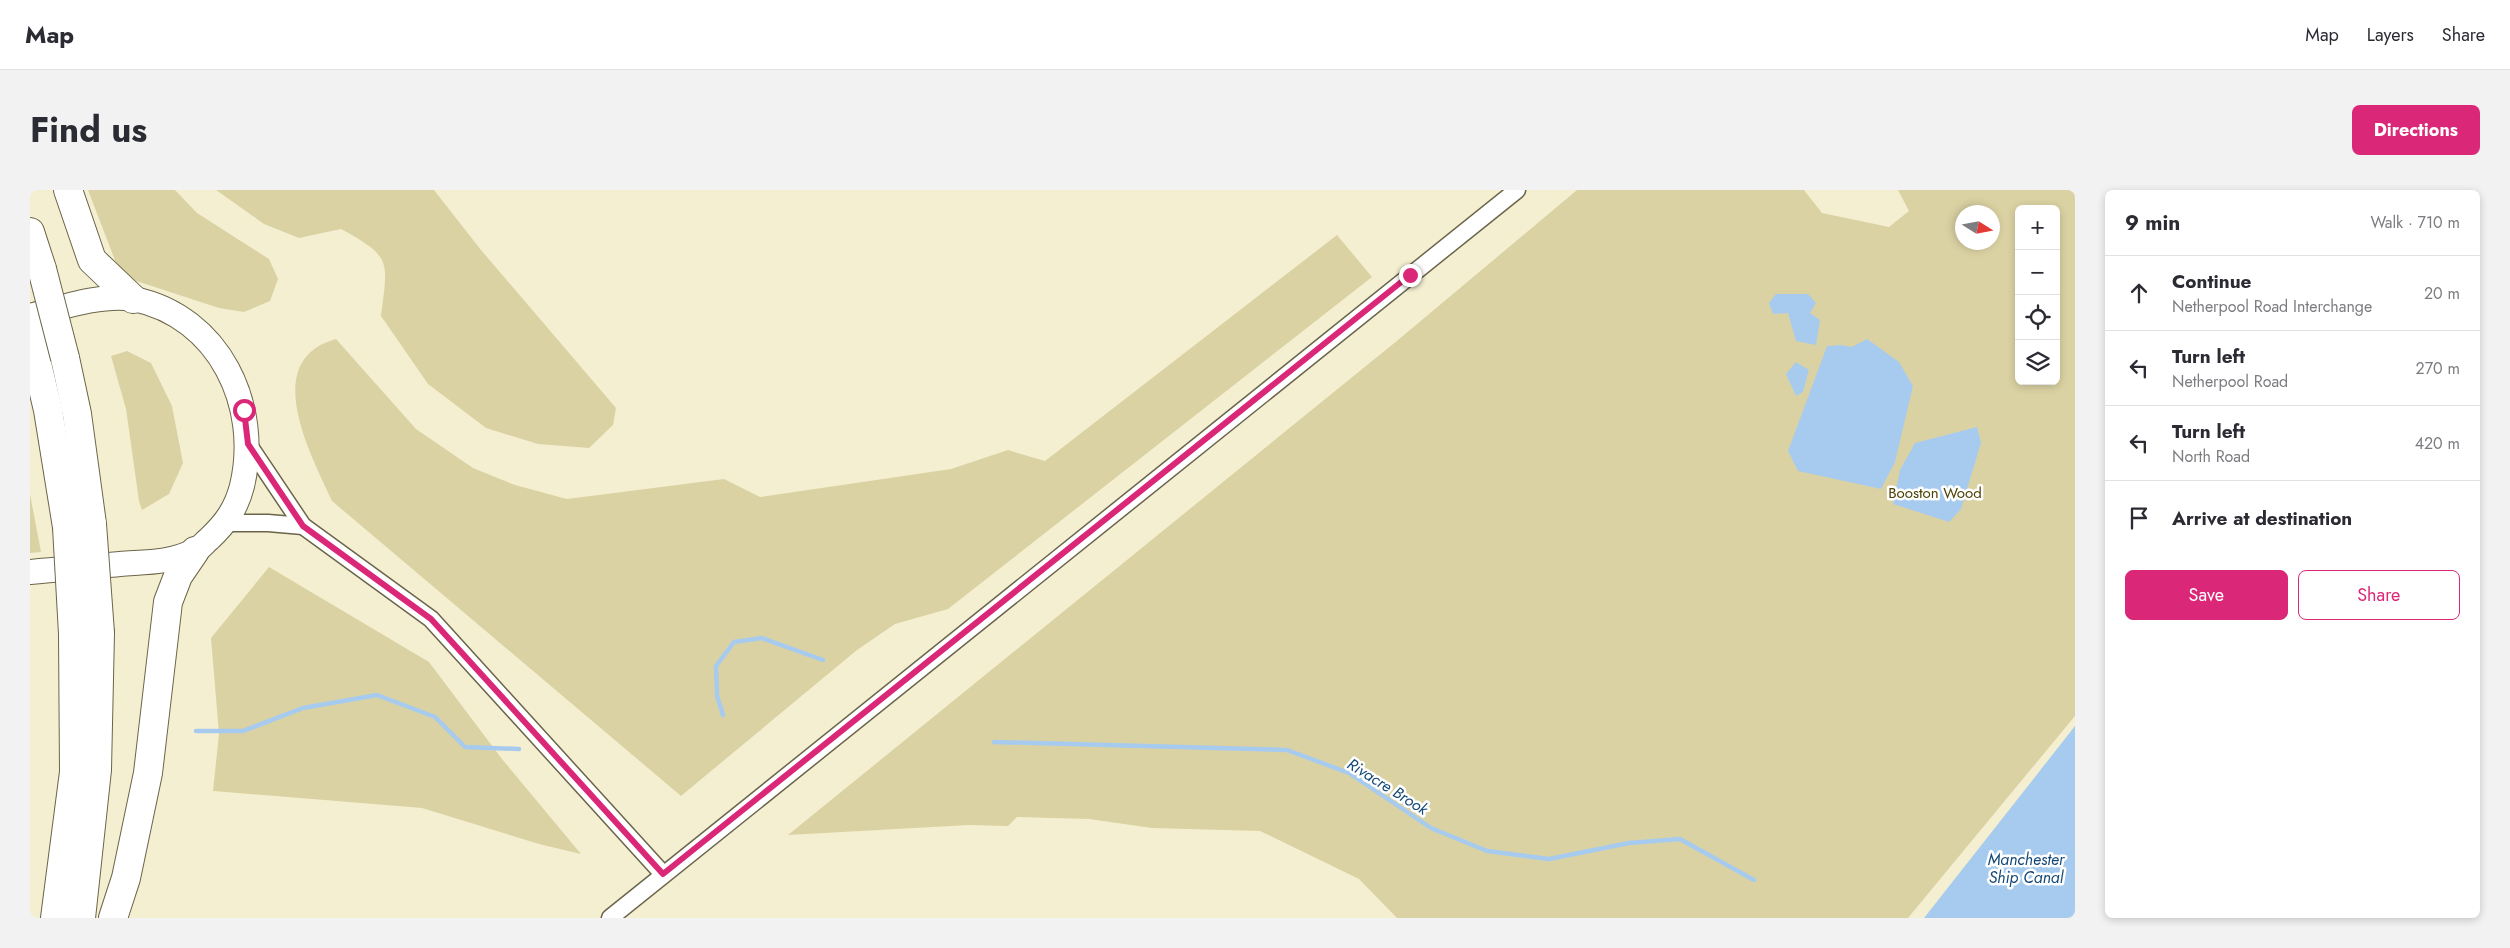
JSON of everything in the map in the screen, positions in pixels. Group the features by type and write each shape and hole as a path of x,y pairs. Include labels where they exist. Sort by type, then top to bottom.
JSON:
{"highway":[{"path":"68,190 92,260 133,299"},
{"path":"30,232 42,269 65,358 77,414 79,525 73,634 74,772 55,918"},
{"path":"33,346 50,419 79,525 100,633 97,770 81,918"},
{"path":"113,918 126,878 148,773 168,602 178,576 196,551"}],"main road":[{"path":"30,316 76,304 108,299 133,299 182,318 204,338 223,361 244,410 248,444 245,473 238,500 226,523 196,551 149,563 30,572"}],"street":[{"path":"610,918 1517,190"},
{"path":"248,444 303,526 431,619 663,874"},
{"path":"226,523 268,523 303,526"}],"green space":[{"path":"88,190 175,190 197,213 269,259 278,279 270,301 244,312 219,308 121,276"},
{"path":"216,190 434,190 481,250 616,408 613,425 589,448 538,444 486,428 428,384 381,316 385,271 383,262 378,254 358,238 341,229 299,238 264,224"},
{"name":"Booston Wood","path":"1577,190 1804,190 1822,213 1889,227 1909,211 1898,190 2075,190 2075,716 1908,918 1397,918 1359,879 1260,831 1152,828 1089,819 1017,817 1008,826 969,825 788,835 1398,340"},
{"path":"1337,235 1372,277 948,609 895,624 857,650 681,796 332,501 313,459 297,411 295,387 300,367 313,350 336,339 416,429 473,468 515,485 567,499 724,479 760,497 951,469 1008,450 1045,461"},
{"path":"127,351 151,363 172,406 183,463 169,494 142,510 139,501 126,409 111,356"},
{"path":"30,494 41,552 30,553"},
{"path":"269,567 429,662 502,759 581,854 539,844 422,808 213,791 219,734 211,638"}],"water":[{"path":"1776,294 1808,294 1816,303 1810,313 1820,320 1816,345 1796,341 1788,313 1773,314 1769,303"},
{"path":"1867,339 1899,362 1913,386 1895,462 1881,489 1798,471 1788,451 1827,346 1840,345 1852,347"},
{"path":"1796,362 1809,370 1803,392 1796,396 1786,374"},
{"path":"1977,427 1981,443 1961,509 1949,522 1893,504 1900,470 1915,443"},
{"name":"Manchester Ship Canal","path":"2075,726 2075,918 1924,918"}],"waterway":[{"path":"723,715 717,696 716,666 734,642 762,638 823,660"},
{"name":"Rivacre Brook","path":"196,731 243,731 303,708 377,695 435,717 465,747 519,749"},
{"name":"Rivacre Brook","path":"994,742 1287,750 1349,773 1431,828 1487,851 1549,859 1629,843 1680,839 1754,880"}],"route":[{"path":"244,410 248,444 303,526 431,619 663,874 1410,275"}]}
